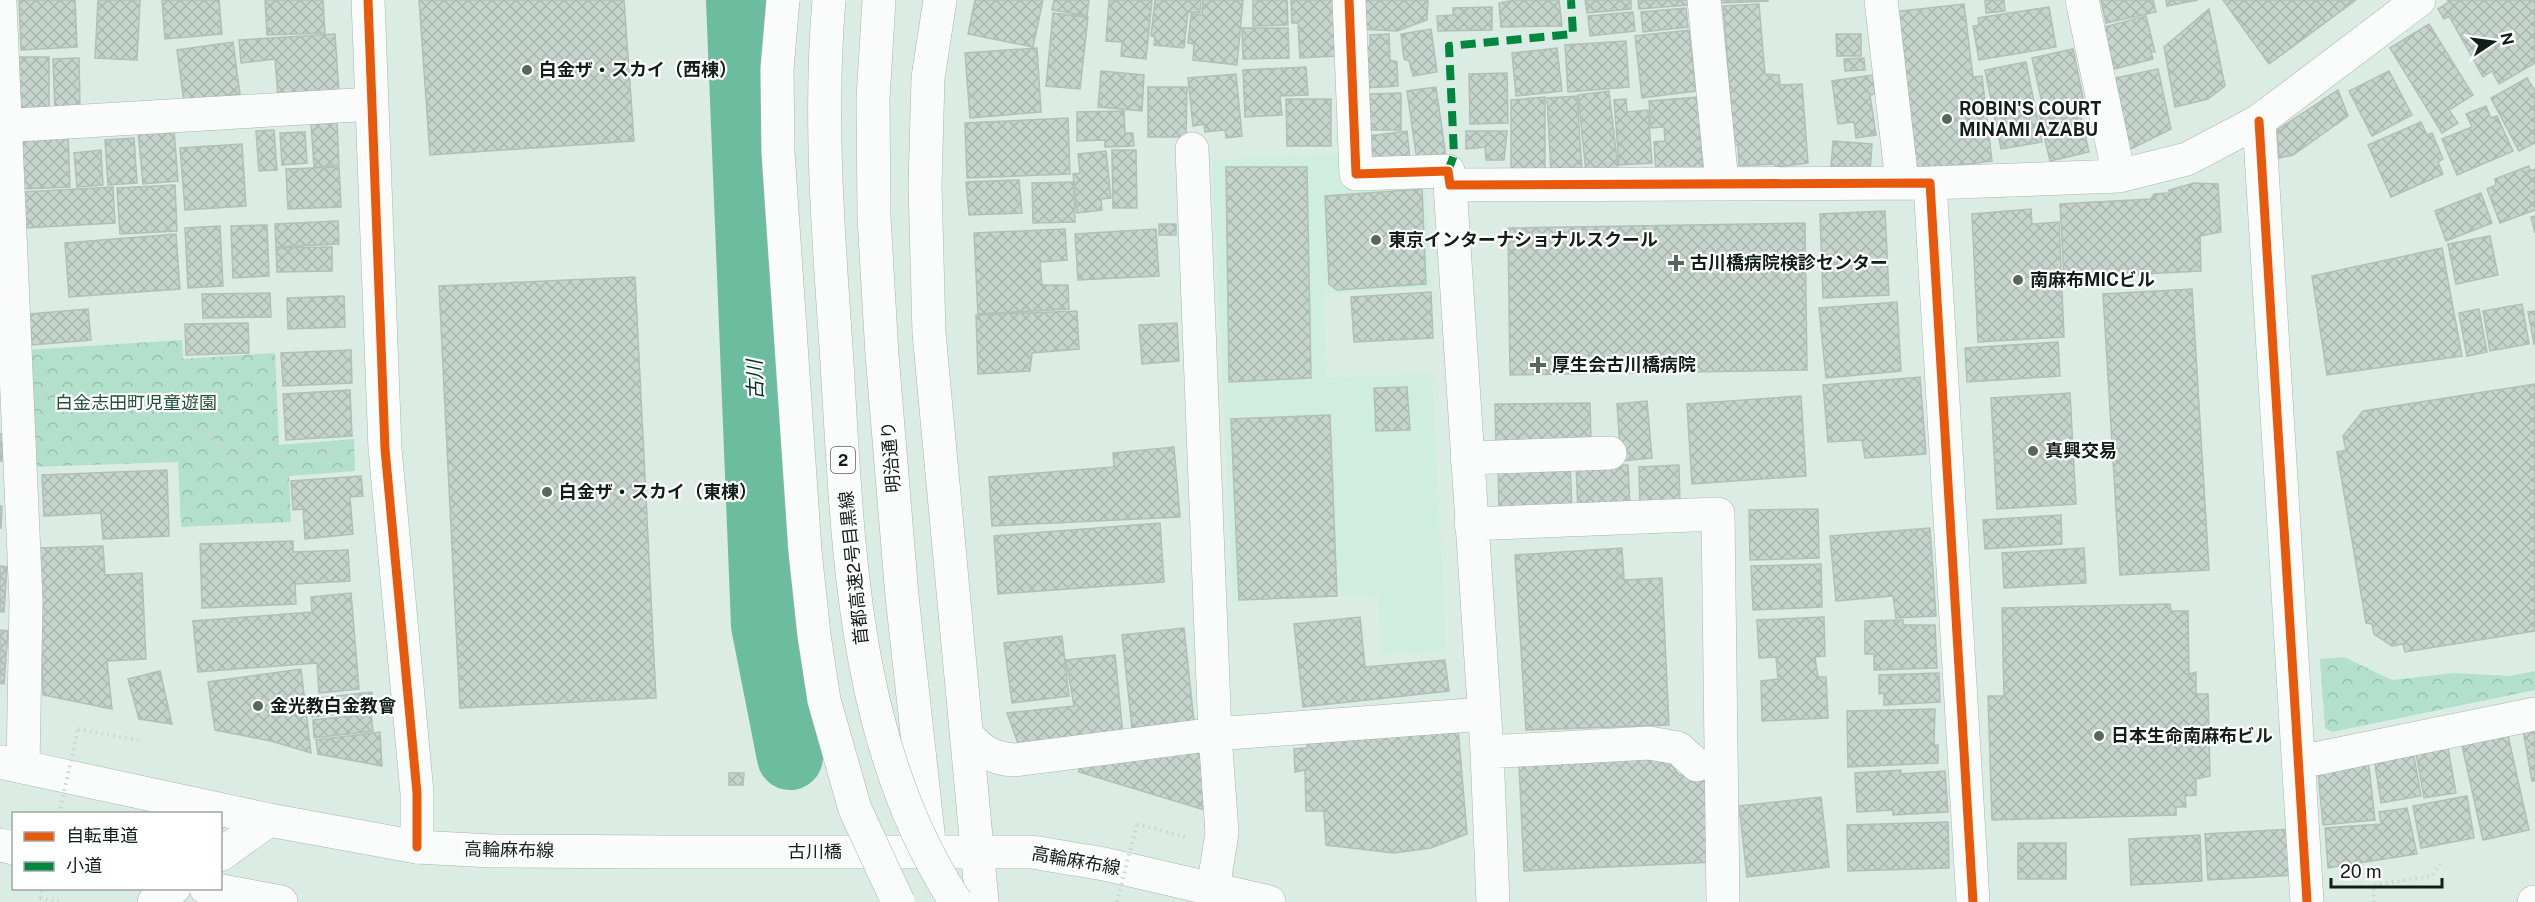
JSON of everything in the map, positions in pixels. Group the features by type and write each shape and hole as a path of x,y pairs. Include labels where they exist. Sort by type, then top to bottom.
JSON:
{"main road":[{"path":"368,0 386,449 416,781 417,847"},
{"path":"783,0 777,69 778,152 804,539 814,635 825,700 844,777 855,809 898,902"},
{"name":"首都高速2号目黒線","path":"829,0 823,68 823,145 848,533 859,628 870,686 902,795 925,848 956,902"},
{"name":"明治通り","path":"879,0 873,99 874,217 882,355 902,596 930,851 966,902"},
{"path":"940,0 928,78 925,186 929,322 982,902"},
{"path":"1349,0 1356,174 1448,171 1487,753 1493,902"},
{"path":"1704,0 1722,183"},
{"path":"1881,0 1916,182 1973,902"},
{"path":"2082,0 2120,176"},
{"path":"1450,184 1916,182 2120,176 2187,159 2259,121 2419,0"},
{"path":"0,3 3,126 26,601 11,764"},
{"path":"3,126 372,104"},
{"path":"2259,121 2307,902"},
{"path":"1192,149 1215,734 1222,833 1213,889"},
{"path":"1467,458 1610,453"},
{"path":"1471,524 1718,514 1724,902"},
{"path":"968,736 981,751 1001,759 1015,760 1215,734 1484,714"},
{"path":"2300,762 2535,714"},
{"path":"1487,753 1649,743 1678,748 1697,765"},
{"name":"高輪麻布線","path":"11,764 269,820 417,847 751,853"},
{"path":"222,854 269,820"},
{"name":"高輪麻布線","path":"879,852 977,851 1063,856 1269,902"},
{"name":"古川橋","path":"751,853 879,852"},
{"path":"154,902 171,890"},
{"path":"217,890 281,902"}],"path":[{"path":"17,399 168,405 238,458 386,449"},
{"path":"59,812 78,729 138,740"},
{"path":"1117,902 1137,824 1197,840"},
{"path":"2374,902 2373,885 2432,876 2440,864"},
{"path":"42,890 40,898 59,902"}],"shaded area":[{"path":"1347,154 1426,184 1431,288 1323,294 1327,378 1432,373 1446,650 1381,653 1378,595 1233,602 1212,160"}],"green space":[{"name":"白金志田町児童遊園","path":"182,340 183,359 275,353 279,445 354,439 355,471 289,476 291,522 181,527 178,462 29,467 26,350"},
{"path":"2344,657 2392,680 2454,673 2510,676 2535,671 2535,690 2332,732 2325,728 2320,659"}],"building":[{"path":"19,0 75,0 77,47 21,50"},
{"path":"98,0 140,0 137,60 95,58"},
{"path":"162,0 219,0 222,34 165,39"},
{"path":"265,0 323,0 325,33 267,35"},
{"name":"白金ザ・スカイ（西棟）","path":"419,0 624,0 634,141 430,155"},
{"path":"975,0 1043,0 1033,47 968,34"},
{"path":"1054,0 1089,0 1087,16 1052,10"},
{"path":"1109,0 1152,0 1146,59 1121,56 1122,42 1106,41"},
{"path":"1155,0 1201,0 1200,13 1188,12 1184,48 1154,45 1155,37 1151,36"},
{"path":"1203,0 1243,0 1237,65 1193,60 1194,44 1188,43 1191,14 1202,15"},
{"path":"1253,0 1287,0 1288,25 1253,26"},
{"path":"1291,0 1333,0 1336,56 1300,58 1298,23 1292,23"},
{"path":"1363,0 1428,0 1427,20 1397,31 1361,29"},
{"path":"1515,0 1559,0 1562,26 1501,27 1499,3"},
{"path":"1585,0 1631,0 1631,9 1587,13"},
{"path":"1638,0 1687,0 1688,5 1639,9"},
{"path":"1720,0 1768,0 1768,1 1721,3"},
{"path":"1985,0 2004,0 2005,11 1986,13"},
{"path":"2101,0 2153,0 2156,12 2106,23"},
{"path":"2166,0 2198,0 2167,6"},
{"path":"2223,0 2356,0 2269,64"},
{"path":"2447,0 2535,0 2535,63 2499,84 2492,71 2483,77 2449,16 2444,19 2438,9 2449,2"},
{"path":"1759,4 1765,74 1779,75 1780,85 1802,84 1808,163 1777,167 1773,164 1739,166 1738,146 1734,143 1723,6"},
{"name":"ROBIN'S COURT MINAMI AZABU","path":"1964,4 1973,77 1982,76 1992,161 1913,171 1893,12"},
{"path":"1492,7 1492,30 1438,31 1437,16 1453,15 1453,8"},
{"path":"2049,7 2056,47 1979,60 1973,26 1979,25 1978,18"},
{"path":"1686,8 1688,27 1643,32 1641,12"},
{"path":"2209,9 2225,86 2208,99 2175,107 2164,47"},
{"path":"1633,12 1635,31 1590,36 1588,16"},
{"path":"1053,13 1088,17 1080,89 1046,86"},
{"path":"2146,16 2155,52 2151,52 2153,59 2114,69 2111,56 2104,57 2097,29"},
{"path":"2429,24 2473,95 2449,110 2458,123 2442,133 2390,48"},
{"path":"1242,28 1288,28 1289,58 1243,59"},
{"path":"1431,29 1437,72 1413,76 1409,61 1404,59 1401,34"},
{"path":"1689,30 1696,91 1642,98 1635,36"},
{"path":"335,34 339,93 278,97 275,59 241,63 239,40"},
{"path":"1389,34 1390,60 1397,62 1398,86 1366,88 1363,49 1370,46 1370,35"},
{"path":"1836,34 1861,34 1861,56 1837,56"},
{"path":"1626,41 1629,87 1568,92 1565,45"},
{"path":"233,42 240,94 184,102 177,50"},
{"path":"1037,48 1041,112 970,118 965,53"},
{"path":"1557,48 1562,91 1516,96 1512,53"},
{"path":"2073,49 2083,98 2043,107 2032,58"},
{"path":"18,57 49,57 49,112 19,112"},
{"path":"79,58 80,110 55,111 53,59"},
{"path":"1864,58 1865,70 1845,71 1844,59"},
{"path":"2026,62 2042,142 2001,149 1985,70"},
{"path":"1306,67 1308,95 1280,96 1282,115 1245,117 1243,70"},
{"path":"2158,69 2171,129 2129,150 2115,78"},
{"path":"1101,71 1144,75 1142,111 1098,107"},
{"path":"2389,71 2412,115 2372,136 2349,91"},
{"path":"1507,73 1508,123 1470,124 1469,74"},
{"path":"1236,74 1242,136 1226,138 1225,130 1205,132 1204,124 1193,126 1188,78"},
{"path":"1873,75 1875,94 1870,95 1876,135 1856,138 1854,122 1838,124 1832,81"},
{"path":"2527,78 2535,91 2535,143 2519,151 2491,98"},
{"path":"1148,87 1187,87 1186,137 1148,137"},
{"path":"1436,87 1446,157 1417,161 1407,91"},
{"path":"2338,90 2348,116 2293,155 2279,158 2277,130"},
{"path":"1609,91 1618,168 1586,172 1578,95"},
{"path":"1401,93 1401,130 1369,130 1370,94"},
{"path":"1577,96 1582,171 1551,173 1547,98"},
{"path":"1545,97 1545,172 1511,173 1511,100"},
{"path":"1698,97 1703,168 1656,172 1654,142 1665,141 1664,127 1651,128 1649,101"},
{"path":"1286,99 1331,99 1331,146 1287,146"},
{"path":"1626,99 1627,112 1648,110 1652,163 1619,165 1614,100"},
{"path":"2078,105 2089,152 2050,161 2039,114"},
{"path":"2486,106 2491,118 2497,116 2513,151 2457,175 2442,139 2472,127 2466,114"},
{"path":"1124,111 1125,133 1133,133 1134,146 1105,147 1105,140 1077,141 1077,112"},
{"path":"1068,118 1070,174 967,178 965,123"},
{"path":"337,121 339,165 314,167 311,123"},
{"path":"2421,122 2427,135 2432,133 2443,159 2438,162 2443,174 2391,197 2368,145"},
{"path":"174,129 178,181 143,184 138,132"},
{"path":"274,130 277,170 259,171 256,131"},
{"path":"68,131 70,187 21,189 18,133"},
{"path":"1407,131 1410,160 1371,165 1368,136"},
{"path":"1466,131 1507,131 1504,160 1486,160 1485,147 1466,149"},
{"path":"305,132 307,163 282,165 280,133"},
{"path":"134,138 137,183 108,185 105,140"},
{"path":"1833,141 1872,144 1870,171 1831,168"},
{"path":"242,144 246,206 185,210 180,148"},
{"path":"101,150 103,185 77,187 74,153"},
{"path":"1112,150 1136,150 1137,208 1113,208"},
{"path":"1106,151 1111,198 1101,199 1102,210 1077,213 1073,174 1080,173 1078,154"},
{"path":"2529,166 2530,171 2535,169 2535,210 2500,223 2487,189 2496,185 2495,179"},
{"path":"339,167 341,207 288,209 286,169"},
{"path":"1226,167 1307,167 1311,378 1229,382"},
{"path":"1019,180 1022,213 969,215 966,182"},
{"path":"1074,182 1075,222 1033,223 1032,183"},
{"path":"2194,183 2218,184 2221,232 2200,236 2201,271 2064,278 2060,204 2151,199 2154,194 2168,193 2169,190"},
{"path":"175,185 177,231 120,234 117,188"},
{"path":"113,187 115,223 24,228 22,192"},
{"name":"東京インターナショナルスクール","path":"1422,189 1426,284 1337,290 1329,284 1325,196"},
{"path":"2481,193 2492,223 2446,241 2435,211"},
{"name":"南麻布MICビル","path":"2031,209 2032,224 2059,222 2064,337 1978,342 1972,214"},
{"path":"1885,211 1889,295 1823,298 1820,214"},
{"path":"2535,216 2535,233 2531,217"},
{"path":"338,221 339,244 276,247 275,224"},
{"path":"1805,223 1807,370 1510,375 1508,228"},
{"path":"1159,224 1176,224 1176,235 1159,235"},
{"path":"267,225 269,276 233,278 231,226"},
{"path":"220,226 223,286 188,288 185,228"},
{"path":"1065,229 1067,260 1040,262 1042,285 1068,285 1069,309 978,314 974,233"},
{"path":"1156,229 1159,276 1078,280 1075,234"},
{"path":"176,234 180,289 69,297 65,243"},
{"path":"2490,236 2498,275 2456,284 2448,244"},
{"path":"332,247 332,271 277,272 276,248"},
{"path":"2442,248 2462,356 2327,375 2312,276"},
{"name":"白金ザ・スカイ（東棟）","path":"635,277 656,698 460,708 439,286"},
{"path":"2192,289 2209,570 2120,575 2103,294"},
{"path":"1431,292 1433,338 1354,342 1351,297"},
{"path":"270,293 271,317 203,318 202,294"},
{"path":"344,296 345,327 288,329 287,298"},
{"path":"1897,302 1901,371 1826,378 1819,308"},
{"path":"2522,304 2529,344 2490,351 2483,311"},
{"path":"88,309 91,340 32,345 29,314"},
{"path":"2479,309 2487,352 2467,356 2459,313"},
{"path":"1077,311 1079,349 1032,353 1030,371 978,374 976,315"},
{"path":"2535,311 2535,343 2534,344 2528,312"},
{"path":"248,323 249,353 186,355 185,324"},
{"path":"1177,323 1179,361 1142,364 1139,325"},
{"path":"2058,342 2060,376 1967,382 1965,348"},
{"path":"351,350 352,383 283,386 281,353"},
{"path":"1920,377 1926,454 1865,458 1862,440 1828,442 1823,385"},
{"path":"2535,384 2535,631 2405,652 2403,644 2392,646 2374,634 2372,624 2366,623 2337,452 2346,450 2343,436 2363,411"},
{"path":"1407,387 1410,430 1376,431 1374,388"},
{"path":"350,390 352,436 286,440 283,394"},
{"name":"真興交易","path":"2070,393 2076,504 1997,509 1991,398"},
{"path":"1801,396 1806,476 1692,484 1687,404"},
{"path":"1647,401 1652,458 1621,461 1617,404"},
{"path":"1590,403 1591,444 1496,445 1495,404"},
{"path":"1330,415 1337,596 1239,600 1231,419"},
{"path":"0,434 3,434 2,461 0,461"},
{"path":"1174,447 1180,517 992,526 989,477 1114,467 1113,453"},
{"path":"1570,463 1572,510 1499,513 1498,466"},
{"path":"1628,465 1630,506 1578,508 1576,467"},
{"path":"1679,465 1680,505 1640,507 1639,467"},
{"path":"167,470 169,536 103,539 101,513 44,516 42,475"},
{"path":"361,476 363,496 350,497 353,534 305,539 303,509 293,510 291,481"},
{"path":"0,506 2,506 1,528 0,528"},
{"path":"1818,509 1819,558 1750,560 1749,510"},
{"path":"2061,515 2062,544 1985,549 1983,520"},
{"path":"1160,523 1164,582 998,594 994,536"},
{"path":"1930,528 1936,616 1896,618 1893,596 1836,601 1830,536"},
{"path":"293,541 293,552 348,550 350,581 295,584 296,604 202,608 200,544"},
{"path":"103,546 105,575 142,573 146,659 107,661 112,709 43,695 38,548"},
{"path":"1622,548 1624,580 1662,578 1669,725 1526,730 1515,555"},
{"path":"2084,548 2086,583 2004,588 2002,553"},
{"path":"1821,564 1822,607 1753,610 1751,566"},
{"path":"0,566 7,567 4,612 0,612"},
{"path":"351,593 359,689 319,693 317,663 198,672 193,621 312,612 311,597"},
{"name":"日本生命南麻布ビル","path":"2170,604 2171,611 2188,611 2189,674 2196,672 2196,694 2208,694 2210,776 2196,779 2196,795 2185,796 2186,807 2176,807 2176,815 1992,820 1988,696 2004,696 2002,608"},
{"path":"1360,617 1365,667 1445,660 1449,691 1303,707 1294,624"},
{"path":"1824,617 1825,656 1815,657 1818,677 1826,677 1828,718 1762,721 1761,681 1778,679 1776,657 1759,658 1757,620"},
{"path":"1903,620 1903,625 1935,625 1937,668 1874,670 1874,654 1865,654 1865,621"},
{"path":"1184,628 1194,721 1132,728 1122,635"},
{"path":"0,630 8,631 4,684 0,683"},
{"path":"1062,636 1069,696 1012,703 1004,643"},
{"path":"1115,655 1123,735 1019,746 1007,713 1074,706 1066,660"},
{"name":"金光教白金教會","path":"301,669 311,753 271,741 215,730 208,682"},
{"path":"160,671 172,724 139,719 128,679"},
{"path":"1939,673 1940,702 1884,705 1884,693 1879,694 1879,675"},
{"path":"372,692 374,710 312,717 310,699"},
{"path":"1935,709 1934,745 1938,745 1938,763 1848,767 1847,711"},
{"path":"371,714 373,731 314,738 313,720"},
{"path":"1458,728 1467,834 1431,848 1394,853 1326,845 1324,811 1306,811 1305,770 1295,772 1294,749 1307,748 1307,739"},
{"path":"2535,728 2535,781 2532,781 2523,730"},
{"path":"2507,731 2529,830 2483,840 2461,741"},
{"path":"380,732 382,766 318,754 316,740"},
{"path":"2447,742 2456,793 2424,798 2415,747"},
{"path":"1204,746 1211,812 1079,772 1078,761"},
{"path":"2413,751 2421,796 2381,803 2374,758"},
{"path":"1666,757 1679,775 1714,775 1714,862 1524,871 1519,764"},
{"path":"2368,758 2375,820 2323,825 2317,762"},
{"path":"1901,770 1901,774 1945,771 1948,812 1893,815 1893,810 1857,812 1855,773"},
{"path":"729,773 744,773 743,785 729,785"},
{"path":"2467,796 2474,838 2421,848 2413,806"},
{"path":"1821,797 1829,867 1747,877 1739,806"},
{"path":"2407,808 2417,854 2328,868 2325,828 2381,824 2379,812"},
{"path":"1948,822 1949,868 1848,871 1847,825"},
{"path":"2294,829 2296,875 2208,880 2205,834"},
{"path":"2200,835 2202,881 2131,885 2129,839"},
{"path":"2018,843 2066,843 2066,879 2018,879"}],"waterway":[{"name":"古川","path":"739,0 764,625 790,757"}],"marked path":[{"path":"1448,171 1454,155 1449,46 1573,34 1571,0"}],"cycle path":[{"path":"368,0 385,449 417,793 417,847"},
{"path":"1349,0 1356,174 1448,171 1450,185 1930,183 1973,902"},
{"path":"2259,121 2307,902"}],"place":[{"name":"白金ザ・スカイ（西棟）","path":"527,70"},
{"name":"ROBIN'S COURT MINAMI AZABU","path":"1947,119"},
{"name":"東京インターナショナルスクール","path":"1376,240"},
{"name":"古川橋病院検診センター","path":"1676,263"},
{"name":"南麻布MICビル","path":"2018,280"},
{"name":"厚生会古川橋病院","path":"1538,365"},
{"name":"真興交易","path":"2033,451"},
{"name":"白金ザ・スカイ（東棟）","path":"547,492"},
{"name":"金光教白金教會","path":"258,706"},
{"name":"日本生命南麻布ビル","path":"2099,736"}]}
